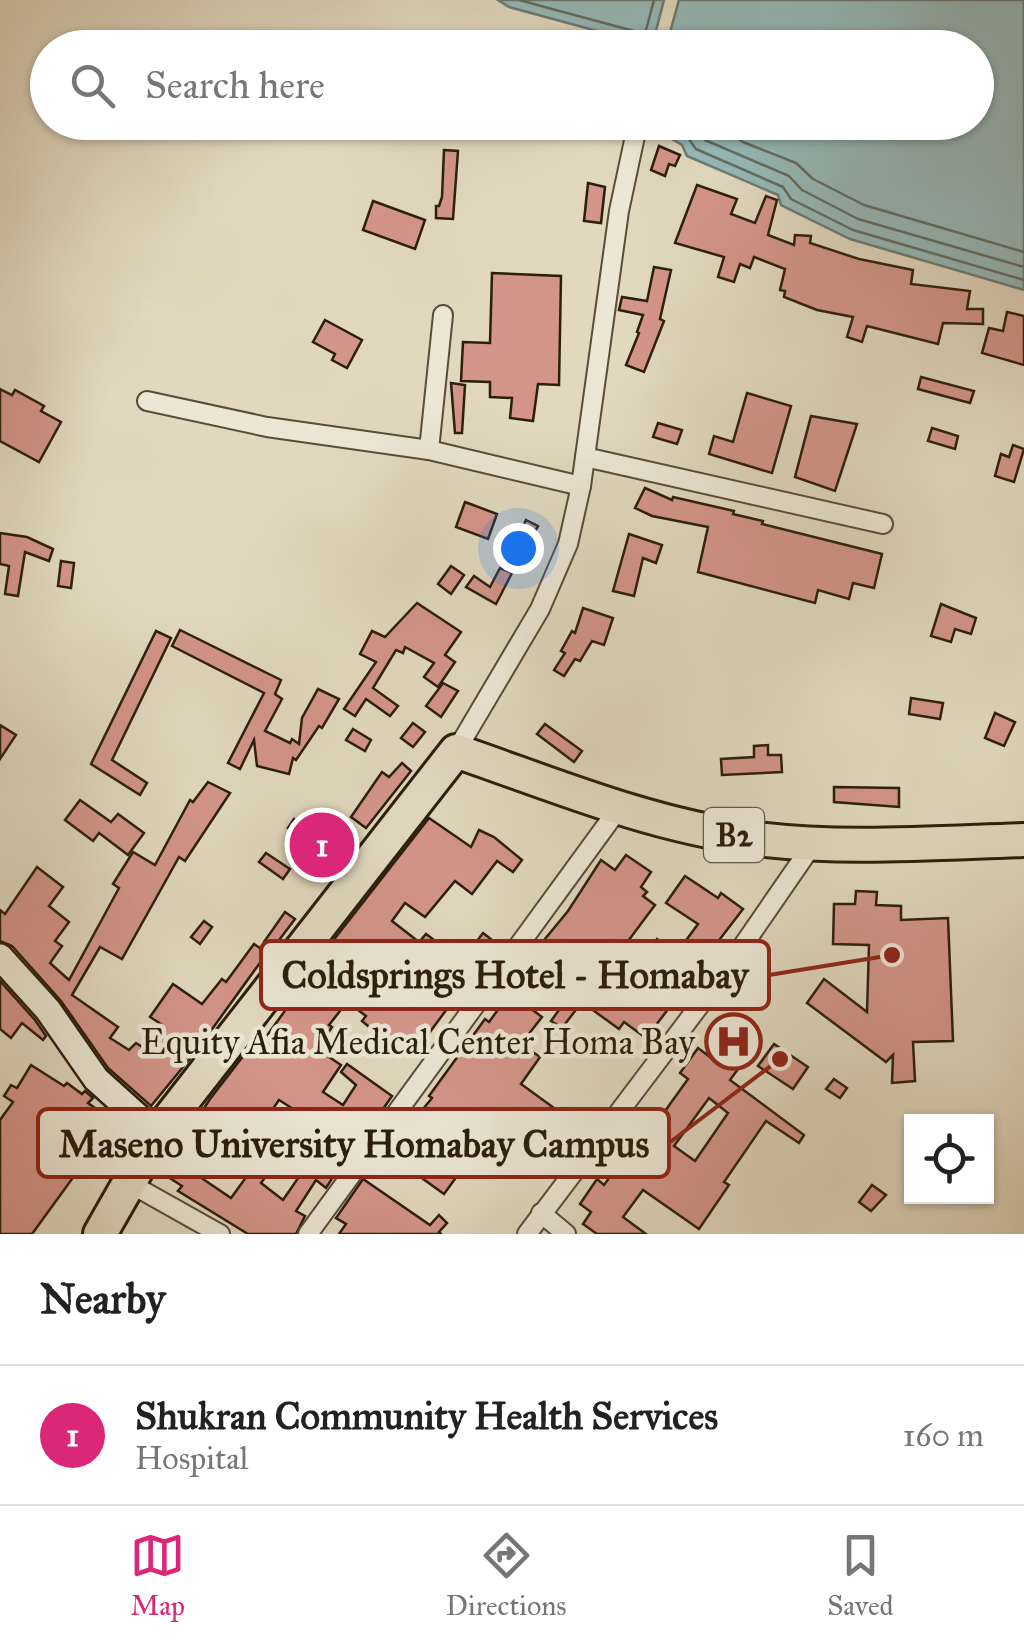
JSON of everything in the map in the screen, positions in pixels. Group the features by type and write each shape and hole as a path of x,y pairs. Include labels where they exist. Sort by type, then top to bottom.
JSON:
{"highway":[{"name":"B2","path":"456,751 619,808 748,838 813,844 1024,840"},
{"path":"100,1234 158,1134 456,751"}],"street":[{"path":"456,751 556,579 582,486 619,211 634,140"},
{"path":"429,450 444,315"},
{"path":"147,401 267,427 429,450 582,486"},
{"path":"585,457 883,524"},
{"path":"308,1234 619,808"},
{"path":"527,1234 724,973 813,844"},
{"path":"0,958 48,1010 96,1079 158,1134"},
{"path":"129,1184 220,1234"},
{"path":"541,1213 566,1234"}],"water":[{"path":"498,0 664,0 656,30 593,30 509,7"},
{"path":"679,0 1024,0 1024,290 850,239 781,205 778,195 687,156 682,145 674,140 994,140 994,30 671,30"}],"building":[{"path":"659,146 680,155 675,166 669,164 665,176 651,170"},
{"path":"444,150 458,151 453,219 436,218 436,206 442,197"},
{"path":"588,183 605,187 601,223 584,221"},
{"path":"697,185 737,199 731,214 755,223 766,196 777,200 768,235 794,245 795,235 811,236 810,243 859,259 913,270 911,284 970,291 967,309 983,309 983,324 943,323 938,344 867,326 862,342 847,337 853,317 817,310 784,297 785,291 780,290 785,269 754,257 750,268 740,264 734,282 718,277 724,257 675,243"},
{"path":"373,201 425,220 415,249 363,230"},
{"path":"654,267 671,270 660,319 664,321 644,372 626,365 643,315 619,310 622,297 647,301"},
{"path":"492,273 561,276 559,385 538,384 533,421 510,418 512,398 490,397 490,382 461,381 463,342 490,343"},
{"path":"1007,312 1024,316 1024,365 982,353 989,328 1003,331"},
{"path":"325,320 362,340 347,368 332,360 335,354 313,342"},
{"path":"921,377 974,391 970,403 918,389"},
{"path":"451,383 465,385 462,433 455,433"},
{"path":"0,389 12,395 15,390 44,406 41,411 61,422 39,462 0,441"},
{"path":"747,393 791,406 772,473 709,454 714,436 733,442"},
{"path":"811,416 857,424 835,491 795,477"},
{"path":"658,423 682,430 677,444 653,437"},
{"path":"932,428 958,436 955,449 928,441"},
{"path":"1013,445 1024,449 1014,482 995,476 1001,454 1009,457"},
{"path":"645,488 672,500 673,497 734,511 733,514 763,521 762,524 882,554 874,588 853,583 849,599 818,590 815,603 698,572 708,527 652,516 635,508"},
{"path":"465,502 497,514 488,539 456,527"},
{"path":"526,520 538,526 525,551 514,546"},
{"path":"0,533 27,537 53,549 49,561 25,552 18,596 5,594 9,566 0,564"},
{"path":"629,534 662,545 656,563 643,558 634,596 613,591"},
{"path":"61,561 74,563 71,588 58,586"},
{"path":"451,566 464,575 451,594 438,584"},
{"path":"500,568 512,573 496,604 466,587 474,576 490,587"},
{"path":"417,603 461,632 445,655 455,662 438,687 424,677 434,663 405,647 403,653 396,650 373,688 398,706 390,716 366,699 355,716 344,709 376,662 360,654 372,631 385,637"},
{"path":"941,604 976,618 971,634 955,629 951,642 931,636"},
{"path":"583,608 613,618 604,645 592,641 580,661 575,659 564,676 554,670 572,631 575,633"},
{"path":"180,630 281,680 275,694 282,699 265,731 290,743 292,739 299,744 302,718 318,689 339,699 322,728 319,726 296,760 293,758 289,774 257,766 254,740 240,769 228,763 264,693 172,646"},
{"path":"156,631 171,638 112,760 147,783 140,795 91,764"},
{"path":"443,683 458,691 441,717 426,706"},
{"path":"911,698 943,703 940,719 909,714"},
{"path":"995,713 1015,722 1004,746 985,738"},
{"path":"413,723 425,732 413,747 401,738"},
{"path":"545,724 582,751 574,762 537,734"},
{"path":"0,725 16,735 0,759"},
{"path":"353,729 371,740 365,751 346,740"},
{"path":"768,745 768,755 781,755 782,772 722,775 721,759 754,757 754,746"},
{"path":"402,763 411,771 366,828 351,817 382,772 389,777"},
{"path":"208,782 230,793 185,861 179,857 122,959 100,947 72,995 118,1027 110,1038 129,1050 136,1043 144,1048 161,1024 150,1017 173,984 202,1004 222,979 226,982 254,944 267,953 151,1106 108,1068 61,1001 12,946 0,941 0,910 5,914 37,867 63,887 49,906 69,922 55,941 62,946 50,963 69,980 119,888 113,884 133,852 155,865 190,800 193,802"},
{"path":"834,787 899,788 899,807 834,802"},
{"path":"80,800 111,822 118,814 144,833 128,855 99,833 93,841 65,820"},
{"path":"429,818 471,847 479,830 522,860 513,872 497,861 472,894 455,881 425,917 405,903 392,921 419,942 426,934 462,961 483,933 496,943 418,1048 400,1036 394,1045 362,1021 366,1016 347,1002 329,1025 332,1027 320,1045 326,1049 323,1053 341,1065 323,1092 343,1105 356,1085 341,1072 347,1064 392,1096 372,1125 368,1122 326,1188 316,1180 296,1211 305,1216 296,1234 248,1234 178,1191 182,1186 168,1177 195,1136 189,1131 210,1099 261,1033 266,1037 310,976 307,974","holes":["279,1100 298,1112 269,1152 252,1139","214,1149 247,1176 231,1198 197,1175","281,1155 303,1171 283,1200 261,1183"]},
{"path":"294,819 315,834 309,843 288,828"},
{"path":"266,853 290,869 283,879 259,862"},
{"path":"626,855 651,872 641,887 647,892 643,896 655,905 602,976 588,965 562,1000 550,991 555,983 526,962 568,911 601,860 615,870"},
{"path":"685,876 718,898 721,893 743,909 700,965 679,950 698,924 666,903"},
{"path":"856,891 877,892 876,905 901,906 901,920 948,918 953,1041 913,1042 915,1081 892,1083 893,1055 886,1062 807,1003 824,979 867,1012 869,945 833,944 834,904 855,904"},
{"path":"285,912 295,919 273,948 264,942"},
{"path":"204,921 212,927 200,944 191,937"},
{"path":"657,939 673,950 654,977 679,995 646,1038 624,1022 619,1029 590,1008 609,982 620,990"},
{"path":"0,981 35,1020 46,1036 43,1040 22,1023 11,1038 0,1029"},
{"path":"510,993 542,1017 521,1044 540,1057 521,1084 583,1129 565,1155 504,1111 494,1124 487,1119 473,1137 481,1143 444,1194 387,1153 432,1098 429,1096 485,1019 489,1022"},
{"path":"564,1003 575,1011 562,1028 551,1021"},
{"path":"774,1044 808,1067 793,1089 758,1066"},
{"path":"698,1048 714,1060 722,1050 741,1065 730,1080 804,1135 799,1143 766,1121 724,1182 729,1185 699,1229 643,1190 623,1217 646,1234 597,1234 583,1224 591,1212 580,1204 597,1179 604,1185 655,1115 660,1118 688,1079 680,1073","holes":["709,1098 728,1113 695,1161 674,1146"]},
{"path":"31,1065 64,1086 67,1083 82,1094 85,1091 93,1098 88,1103 128,1129 120,1138 109,1128 32,1234 0,1234 0,1120 13,1102 4,1096 11,1085 17,1088"},
{"path":"834,1079 847,1088 840,1098 826,1089"},
{"path":"363,1179 430,1225 439,1215 447,1223 441,1234 339,1234 346,1224 336,1218"},
{"path":"872,1185 886,1195 871,1211 859,1202"}],"place":[{"name":"Shukran Community Health Services","path":"322,845"},
{"name":"Coldsprings Hotel - Homabay","path":"892,955"},
{"name":"Equity Afia Medical Center Homa Bay","path":"734,1042"},
{"name":"Maseno University Homabay Campus","path":"780,1059"}]}
